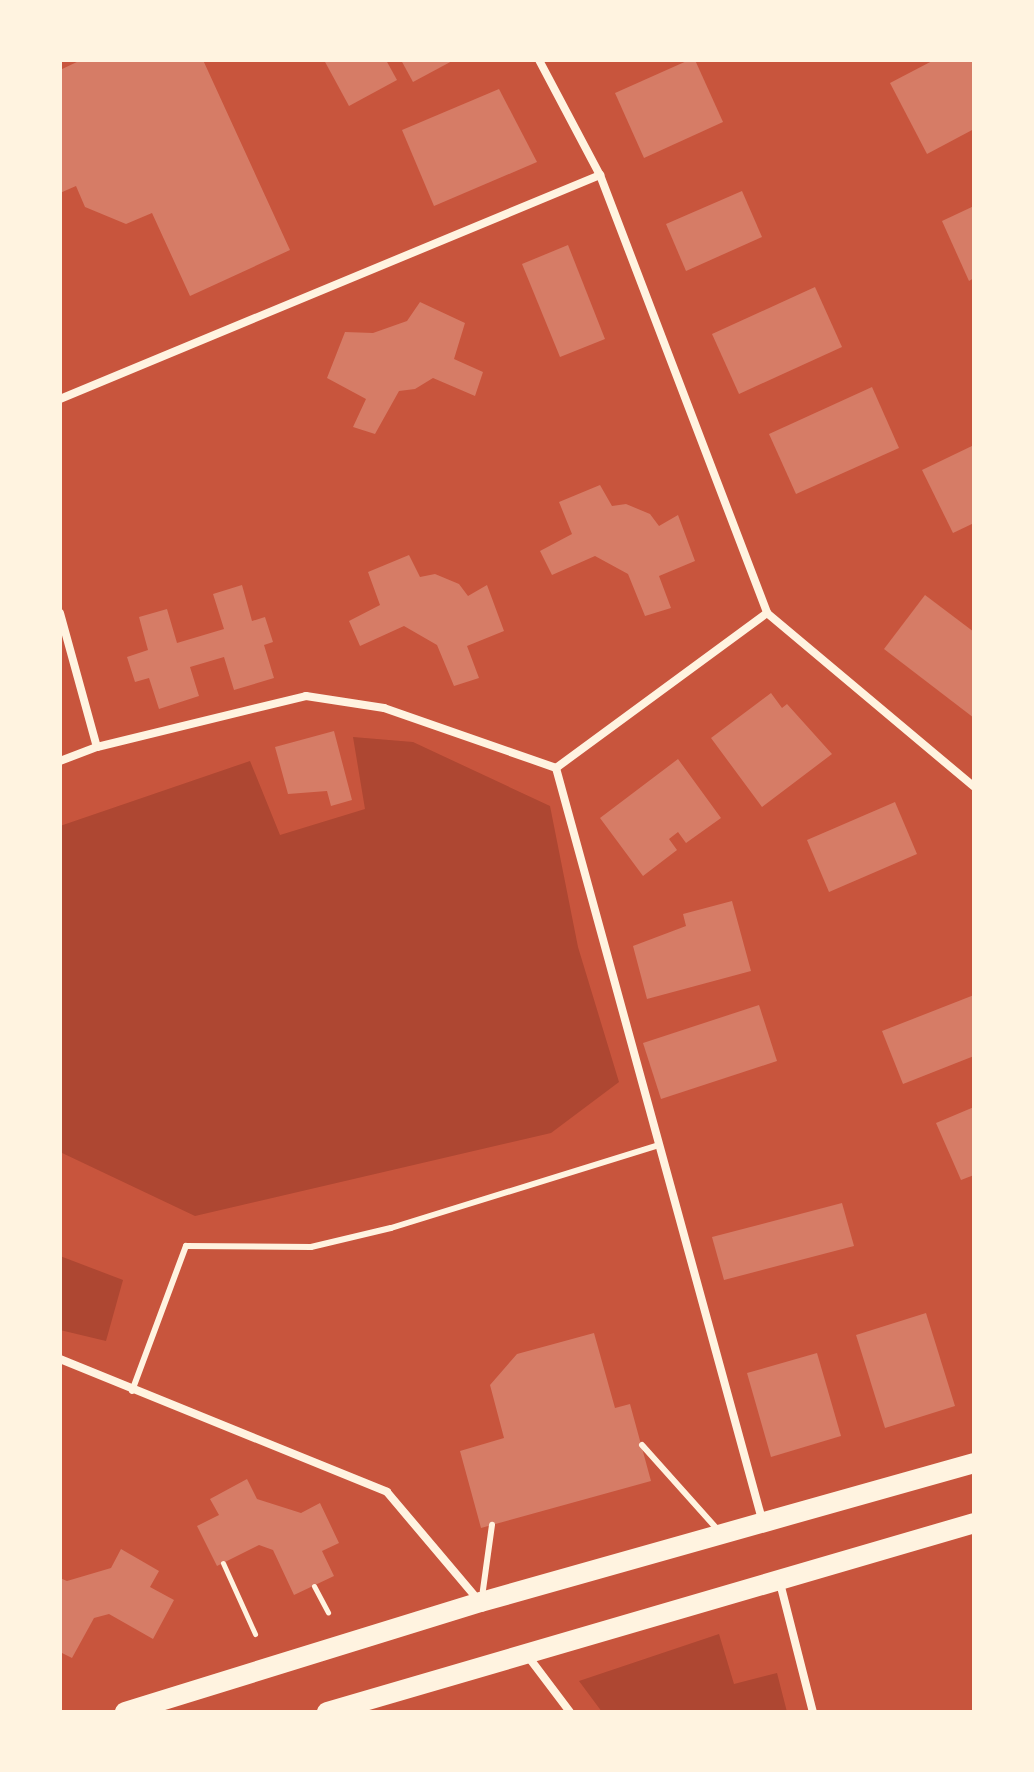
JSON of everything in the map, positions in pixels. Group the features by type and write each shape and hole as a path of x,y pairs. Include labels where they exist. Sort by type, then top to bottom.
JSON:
{"main road":[{"path":"125,1712 481,1602 974,1463"},
{"path":"327,1712 524,1651 974,1523"}],"street":[{"path":"539,60 600,175 767,613 974,787"},
{"path":"60,399 600,175"},
{"path":"60,613 97,747"},
{"path":"556,768 767,613"},
{"path":"60,761 97,747 306,696 384,708 556,768"},
{"path":"556,768 763,1523"},
{"path":"60,1359 132,1391 387,1492 481,1602"},
{"path":"779,1578 813,1712"},
{"path":"524,1651 570,1712"}],"lane":[{"path":"132,1391 186,1246 311,1247 391,1228 659,1145"},
{"path":"642,1445 722,1535"},
{"path":"481,1602 492,1525"}],"path":[{"path":"223,1563 255,1634"},
{"path":"314,1586 328,1612"}],"shaded area":[{"path":"353,737 413,742 550,806 578,947 619,1082 551,1133 195,1216 60,1152 60,826 250,761 280,835 365,809"},
{"path":"60,1256 123,1280 106,1341 60,1330"},
{"path":"719,1634 734,1684 777,1673 787,1712 602,1712 579,1681"}],"building":[{"path":"81,60 203,60 290,250 190,296 152,213 126,224 85,207 76,186 60,193 60,70"},
{"path":"324,60 386,60 397,80 349,106"},
{"path":"401,60 454,60 413,82"},
{"path":"695,60 723,122 644,158 615,93"},
{"path":"934,60 974,60 974,129 927,154 890,83"},
{"path":"499,89 537,162 434,206 402,130"},
{"path":"742,191 762,237 686,271 666,224"},
{"path":"974,206 974,278 969,281 942,221"},
{"path":"568,245 605,339 560,357 522,264"},
{"path":"815,287 842,347 739,394 712,334"},
{"path":"420,302 465,323 454,359 483,372 475,396 433,378 415,389 399,391 375,434 353,427 366,399 327,378 345,332 373,333 407,321"},
{"path":"872,387 899,448 796,494 769,434"},
{"path":"974,445 974,523 953,533 922,470"},
{"path":"600,485 612,506 626,504 650,514 659,526 678,515 695,561 659,576 671,608 645,616 628,574 595,556 552,575 540,551 572,534 559,502"},
{"path":"409,555 420,577 435,574 459,584 468,596 487,585 504,631 467,646 479,678 454,686 437,645 404,626 360,646 349,621 380,605 368,572"},
{"path":"242,585 252,621 265,617 273,642 264,645 274,678 234,690 224,657 190,667 199,696 159,709 149,678 135,682 127,657 148,650 139,617 167,609 177,643 224,629 213,594"},
{"path":"925,595 974,632 974,718 884,649"},
{"path":"771,693 782,708 787,704 832,754 762,807 711,738"},
{"path":"334,731 352,800 331,806 327,791 288,794 275,747"},
{"path":"678,759 721,818 686,843 678,832 669,839 677,850 643,876 600,818"},
{"path":"895,802 917,854 829,892 807,840"},
{"path":"732,901 751,971 647,999 633,946 686,926 683,914"},
{"path":"974,995 974,1056 903,1084 882,1031"},
{"path":"759,1005 777,1061 661,1099 643,1043"},
{"path":"974,1107 974,1175 961,1180 936,1123"},
{"path":"842,1203 854,1246 724,1280 712,1237"},
{"path":"926,1313 955,1406 885,1428 856,1335"},
{"path":"594,1333 615,1408 630,1404 651,1481 481,1528 460,1451 504,1438 490,1385 517,1354"},
{"path":"817,1353 841,1436 771,1457 747,1373"},
{"path":"247,1479 257,1499 301,1513 320,1503 339,1543 322,1551 334,1576 294,1595 273,1550 259,1545 217,1566 197,1526 219,1515 210,1499"},
{"path":"121,1549 159,1571 150,1587 174,1600 153,1639 109,1614 94,1618 72,1658 60,1652 60,1578 67,1581 111,1568"}]}
